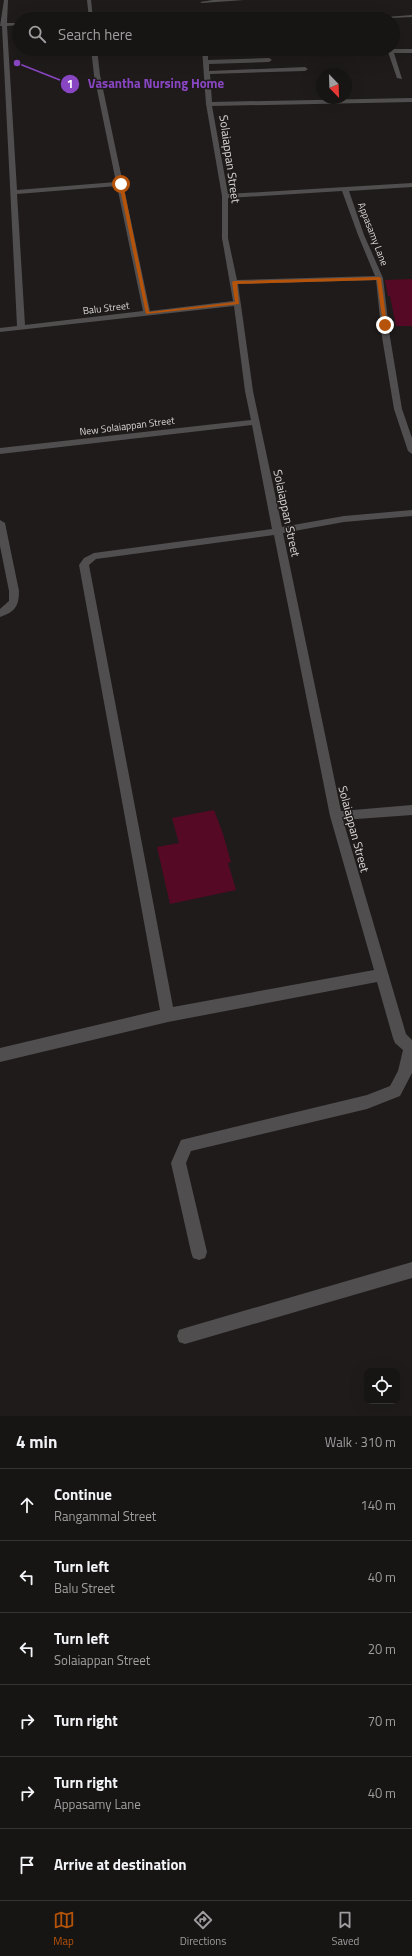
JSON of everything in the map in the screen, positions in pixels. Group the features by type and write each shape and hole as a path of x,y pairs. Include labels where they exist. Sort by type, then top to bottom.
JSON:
{"street":[{"path":"6,0 2,25 21,327"},
{"path":"89,0 90,12"},
{"path":"201,12 202,1 242,0"},
{"path":"400,17 412,16"},
{"path":"2,25 12,24"},
{"path":"400,50 412,51"},
{"path":"95,56 147,313"},
{"name":"Solaiappan Street","path":"206,56 209,104 225,196 225,238 234,282 249,391 279,531 336,816 400,1038 411,1049"},
{"path":"392,56 400,78"},
{"path":"206,62 269,60"},
{"path":"206,73 305,69"},
{"path":"209,104 412,100"},
{"path":"13,192 121,184"},
{"path":"225,196 412,185"},
{"name":"Appasamy Lane","path":"345,189 361,235 379,278 386,337 398,409 412,451"},
{"path":"234,282 379,278"},
{"name":"Balu Street","path":"0,330 237,303"},
{"name":"New Solaiappan Street","path":"0,452 256,422"},
{"path":"168,1016 84,565 87,560 94,556 279,531 344,519 412,513"},
{"path":"0,523 14,591 14,602 8,609 0,613"},
{"path":"336,816 412,810"},
{"path":"0,1055 168,1016 383,975"},
{"path":"199,1252 178,1163 186,1145 367,1102 395,1091 405,1073 411,1049"},
{"path":"185,1336 412,1270"}],"building":[{"path":"412,279 412,326 396,326 385,280"},
{"path":"214,810 231,862 228,863 236,890 170,904 157,847 179,843 172,818"}],"place":[{"name":"Vasantha Nursing Home","path":"17,63"}],"route":[{"path":"121,184 147,313 237,303 234,282 379,278 385,325"}]}
